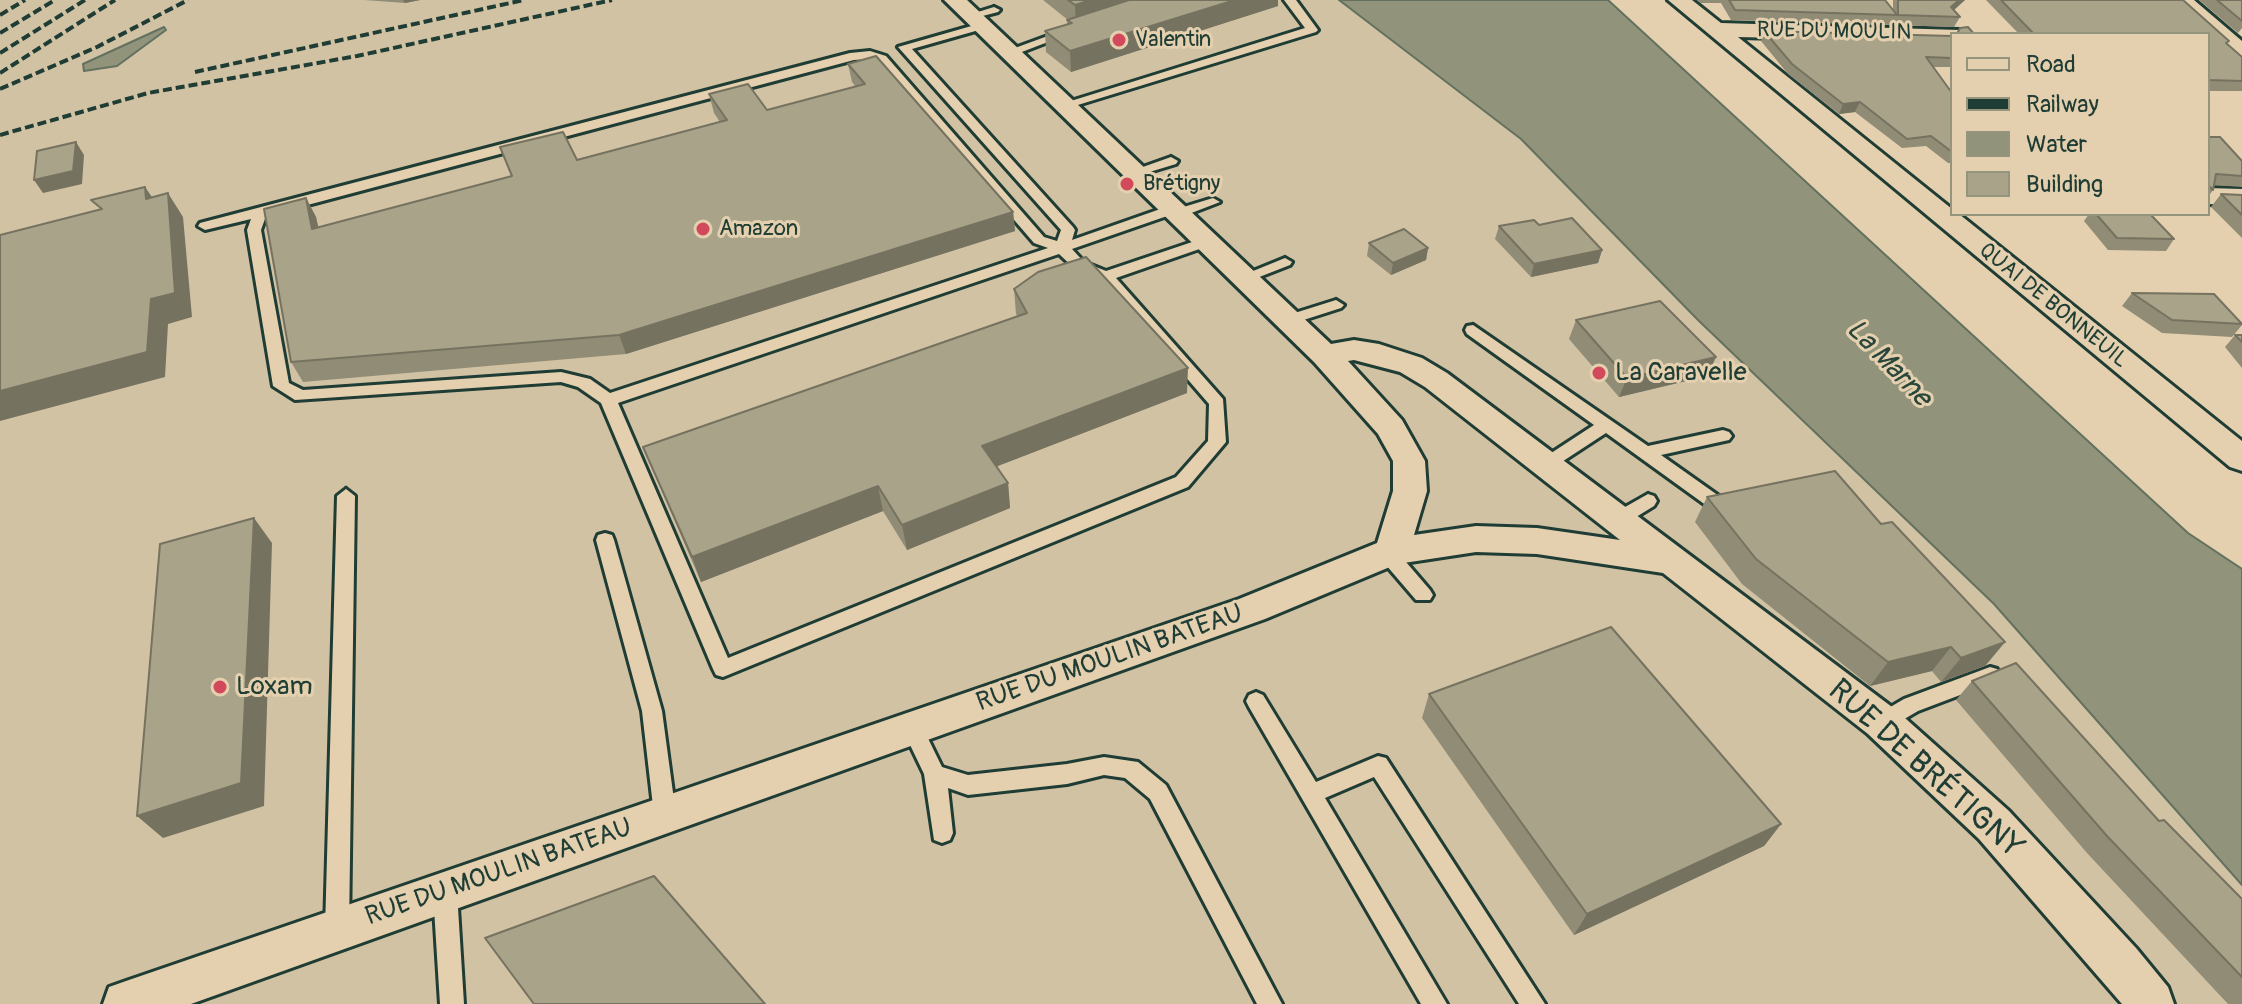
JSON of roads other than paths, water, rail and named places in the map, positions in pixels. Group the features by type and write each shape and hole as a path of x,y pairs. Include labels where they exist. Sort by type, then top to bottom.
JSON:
{"street":[{"name":"QUAI DE BONNEUIL","path":"1679,0 2242,459"},
{"path":"2181,0 2230,43"},
{"path":"976,13 1010,52 1133,173 1325,355 1391,428 1409,461 1410,491 1390,552"},
{"name":"RUE DU MOULIN","path":"1716,30 1950,35"},
{"path":"1912,190 1950,191"},
{"path":"2210,196 2242,197"},
{"name":"RUE DE BRÉTIGNY","path":"1325,355 1354,350 1411,365 1436,380 1882,722 1994,825 2120,964 2151,1004"},
{"name":"RUE DU MOULIN BATEAU","path":"126,1004 202,990 337,930 1298,592 1390,552 1476,539 1537,541 1675,562"},
{"path":"2120,964 2160,1004"}],"lane":[{"path":"1064,105 1312,30 1290,0"},
{"path":"205,226 854,56 904,47 976,13"},
{"path":"1010,52 1079,29"},
{"path":"904,47 1068,230 1062,248"},
{"path":"260,213 254,230 281,386 301,396 561,377 584,383 608,400 723,669 1182,482 1217,442 1217,403 1106,276 1079,265 1062,248 1039,240 882,59 870,55"},
{"path":"1133,173 1171,161"},
{"path":"608,400 1062,248 1213,202"},
{"path":"1106,276 1206,242"},
{"path":"1244,278 1285,262"},
{"path":"1288,320 1336,305"},
{"path":"1473,330 1720,506"},
{"path":"1545,465 1606,425"},
{"path":"1645,453 1723,436"},
{"path":"337,930 346,496"},
{"path":"1617,520 1648,501"},
{"path":"605,540 652,711 665,815"},
{"path":"1390,552 1423,595"},
{"path":"1882,722 1911,705 1990,675"},
{"path":"1256,701 1435,1004"},
{"path":"913,728 935,774 942,833"},
{"path":"1311,794 1378,765 1533,1004"},
{"path":"935,774 968,785 1067,774 1104,766 1130,769 1158,792 1270,1004"},
{"path":"445,892 452,1004"}],"water":[{"name":"La Marne","path":"1339,0 1608,0 2188,533 2242,569 2242,885 1994,604 1698,320 1521,139"},
{"path":"164,27 166,30 117,66 84,71 83,64"}],"railway":[{"path":"0,15 25,0"},
{"path":"0,33 55,0"},
{"path":"0,53 85,0"},
{"path":"0,73 115,0"},
{"path":"0,89 97,47 188,0"},
{"path":"195,72 524,0"},
{"path":"0,135 148,93 357,56 612,0"}],"place":[{"name":"Valentin","path":"1119,40"},
{"name":"Brétigny","path":"1127,184"},
{"name":"Amazon","path":"703,229"},
{"name":"La Caravelle","path":"1599,373"},
{"name":"Loxam","path":"220,687"}]}
